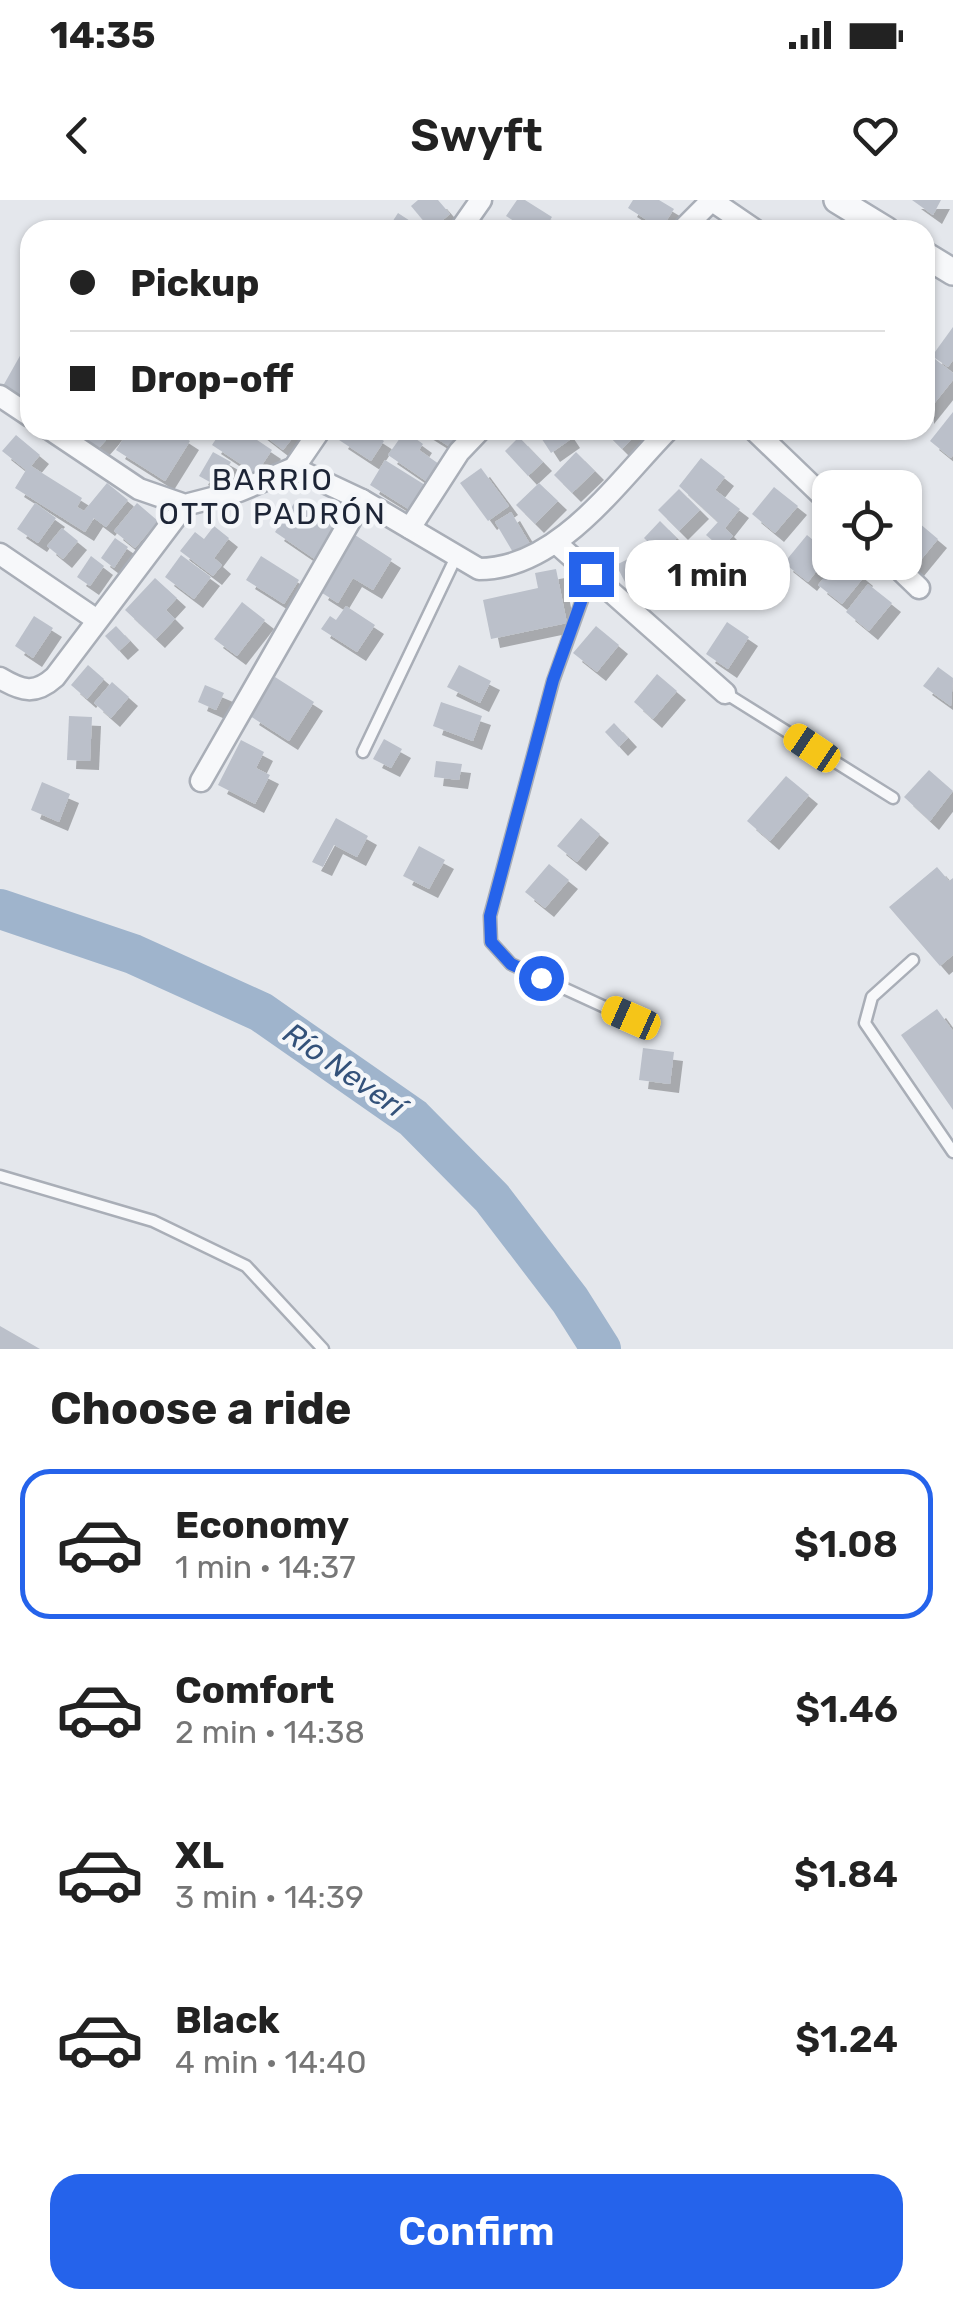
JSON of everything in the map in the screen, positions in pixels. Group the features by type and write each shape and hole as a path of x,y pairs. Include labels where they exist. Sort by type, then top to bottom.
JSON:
{"street":[{"path":"692,220 711,200 740,220"},
{"path":"837,200 863,220"},
{"path":"66,440 139,489 184,505 240,491 294,468 313,440"},
{"path":"410,528 470,440"},
{"path":"294,468 362,500 479,569 500,569 556,542 658,440"},
{"path":"764,440 812,486"},
{"path":"202,782 362,500"},
{"path":"0,678 21,691 41,689 184,505"},
{"path":"556,542 725,693"},
{"path":"0,554 97,620"},
{"path":"911,580 919,588"}],"lane":[{"path":"363,752 456,556"},
{"path":"591,574 553,680 490,916 491,942 511,964 631,1018"},
{"path":"725,693 894,798"},
{"path":"913,960 872,997 864,1013 865,1023 953,1152"},
{"path":"0,1176 152,1221 246,1266 322,1349"}],"building":[{"path":"418,200 438,200 450,214 443,220 423,220 411,206"},
{"path":"517,200 525,200 552,217 512,220 506,216"},
{"path":"633,200 659,200 674,209 667,220 647,220 628,208"},
{"path":"912,200 941,200 933,215"},
{"path":"953,327 953,360 948,367 935,358 935,352"},
{"path":"20,356 20,395 3,386"},
{"path":"935,359 953,373 953,380 935,402"},
{"path":"953,412 951,458 930,441 935,440"},
{"path":"16,435 40,455 31,466 82,498 77,507 84,511 107,483 128,500 106,527 94,518 85,532 15,488 26,470 2,451"},
{"path":"88,440 106,440 98,449"},
{"path":"122,440 190,441 165,481 116,450"},
{"path":"215,440 257,440 272,450 256,474 212,445"},
{"path":"270,440 291,440 283,450"},
{"path":"339,440 384,441 371,461"},
{"path":"399,440 417,440 423,444 419,450 439,464 426,481 388,455"},
{"path":"516,440 522,440 543,462 528,476 505,451"},
{"path":"543,440 570,440 551,453"},
{"path":"613,440 631,440 622,449"},
{"path":"213,452 231,462 217,486 199,476"},
{"path":"576,452 595,471 572,493 554,475"},
{"path":"701,458 725,477 715,490 740,509 725,528 733,536 721,548 706,535 718,522 679,486"},
{"path":"385,460 425,485 410,510 370,485"},
{"path":"481,468 509,506 488,521 460,483"},
{"path":"539,483 558,501 535,524 516,505"},
{"path":"774,487 798,506 775,533 752,514"},
{"path":"679,489 700,510 679,531 658,510"},
{"path":"297,499 338,526 316,560 275,532"},
{"path":"35,503 56,518 38,543 17,529"},
{"path":"137,503 158,521 135,548 114,531"},
{"path":"511,512 530,544 514,554 495,522"},
{"path":"660,521 677,538 661,555 644,538"},
{"path":"214,526 229,538 214,558 222,565 213,576 180,551 195,532 204,539"},
{"path":"922,526 938,539 922,558"},
{"path":"62,528 78,541 63,559 47,546"},
{"path":"355,535 392,559 373,590 353,578 338,603 319,591"},
{"path":"807,535 812,539 812,577 808,582 784,563"},
{"path":"115,538 128,547 114,568 101,558"},
{"path":"674,544 688,560 677,569 663,554"},
{"path":"742,551 770,576 753,595 725,570"},
{"path":"181,555 211,577 194,599 165,577"},
{"path":"636,555 653,588 634,599 616,565"},
{"path":"91,556 104,566 90,586 77,577"},
{"path":"261,556 299,580 284,604 246,580"},
{"path":"556,569 567,623 491,639 483,600 538,588 535,573"},
{"path":"155,578 177,598 166,610 175,619 156,639 125,610"},
{"path":"822,580 862,580 842,604 818,585"},
{"path":"868,584 892,603 869,631 846,612"},
{"path":"242,602 265,620 237,656 214,639"},
{"path":"346,606 375,625 357,652 321,629 330,616 336,620"},
{"path":"34,616 53,628 33,658 15,646"},
{"path":"727,622 749,637 728,669 706,654"},
{"path":"116,626 130,641 119,651 105,636"},
{"path":"596,626 619,645 597,672 573,653"},
{"path":"88,665 104,679 87,699 71,685"},
{"path":"459,665 491,681 480,703 447,687"},
{"path":"938,667 953,678 951,706 923,686"},
{"path":"657,674 677,691 653,719 634,702"},
{"path":"275,677 314,702 289,741 250,716"},
{"path":"112,682 129,697 111,718 94,703"},
{"path":"205,685 224,693 216,710 198,702"},
{"path":"441,702 482,716 473,741 433,726"},
{"path":"69,716 92,717 90,761 67,760"},
{"path":"614,723 628,738 619,747 605,732"},
{"path":"384,739 402,749 391,768 373,759"},
{"path":"241,740 264,752 256,768 270,775 255,804 218,785"},
{"path":"436,761 462,764 459,780 434,777"},
{"path":"929,770 953,791 930,821 904,797"},
{"path":"786,776 809,795 770,841 747,821"},
{"path":"42,782 70,794 59,822 31,810"},
{"path":"336,818 368,836 357,857 334,845 323,867 312,862"},
{"path":"581,818 600,834 577,862 557,846"},
{"path":"419,846 445,860 429,889 403,876"},
{"path":"549,864 569,880 545,908 525,892"},
{"path":"937,867 949,881 953,878 953,955 940,966 889,907"},
{"path":"937,1009 953,1031 953,1110 901,1035"},
{"path":"643,1048 674,1052 670,1084 639,1080"},
{"path":"0,1326 40,1349 0,1349"}],"waterway":[{"name":"Río Neverí","path":"0,909 133,954 261,1012 413,1118 492,1198 570,1300 601,1349"}],"district":[{"name":"BARRIO OTTO PADRÓN","path":"273,497"}],"route":[{"path":"541,978 511,964 491,942 490,916 553,680 591,574"}]}
